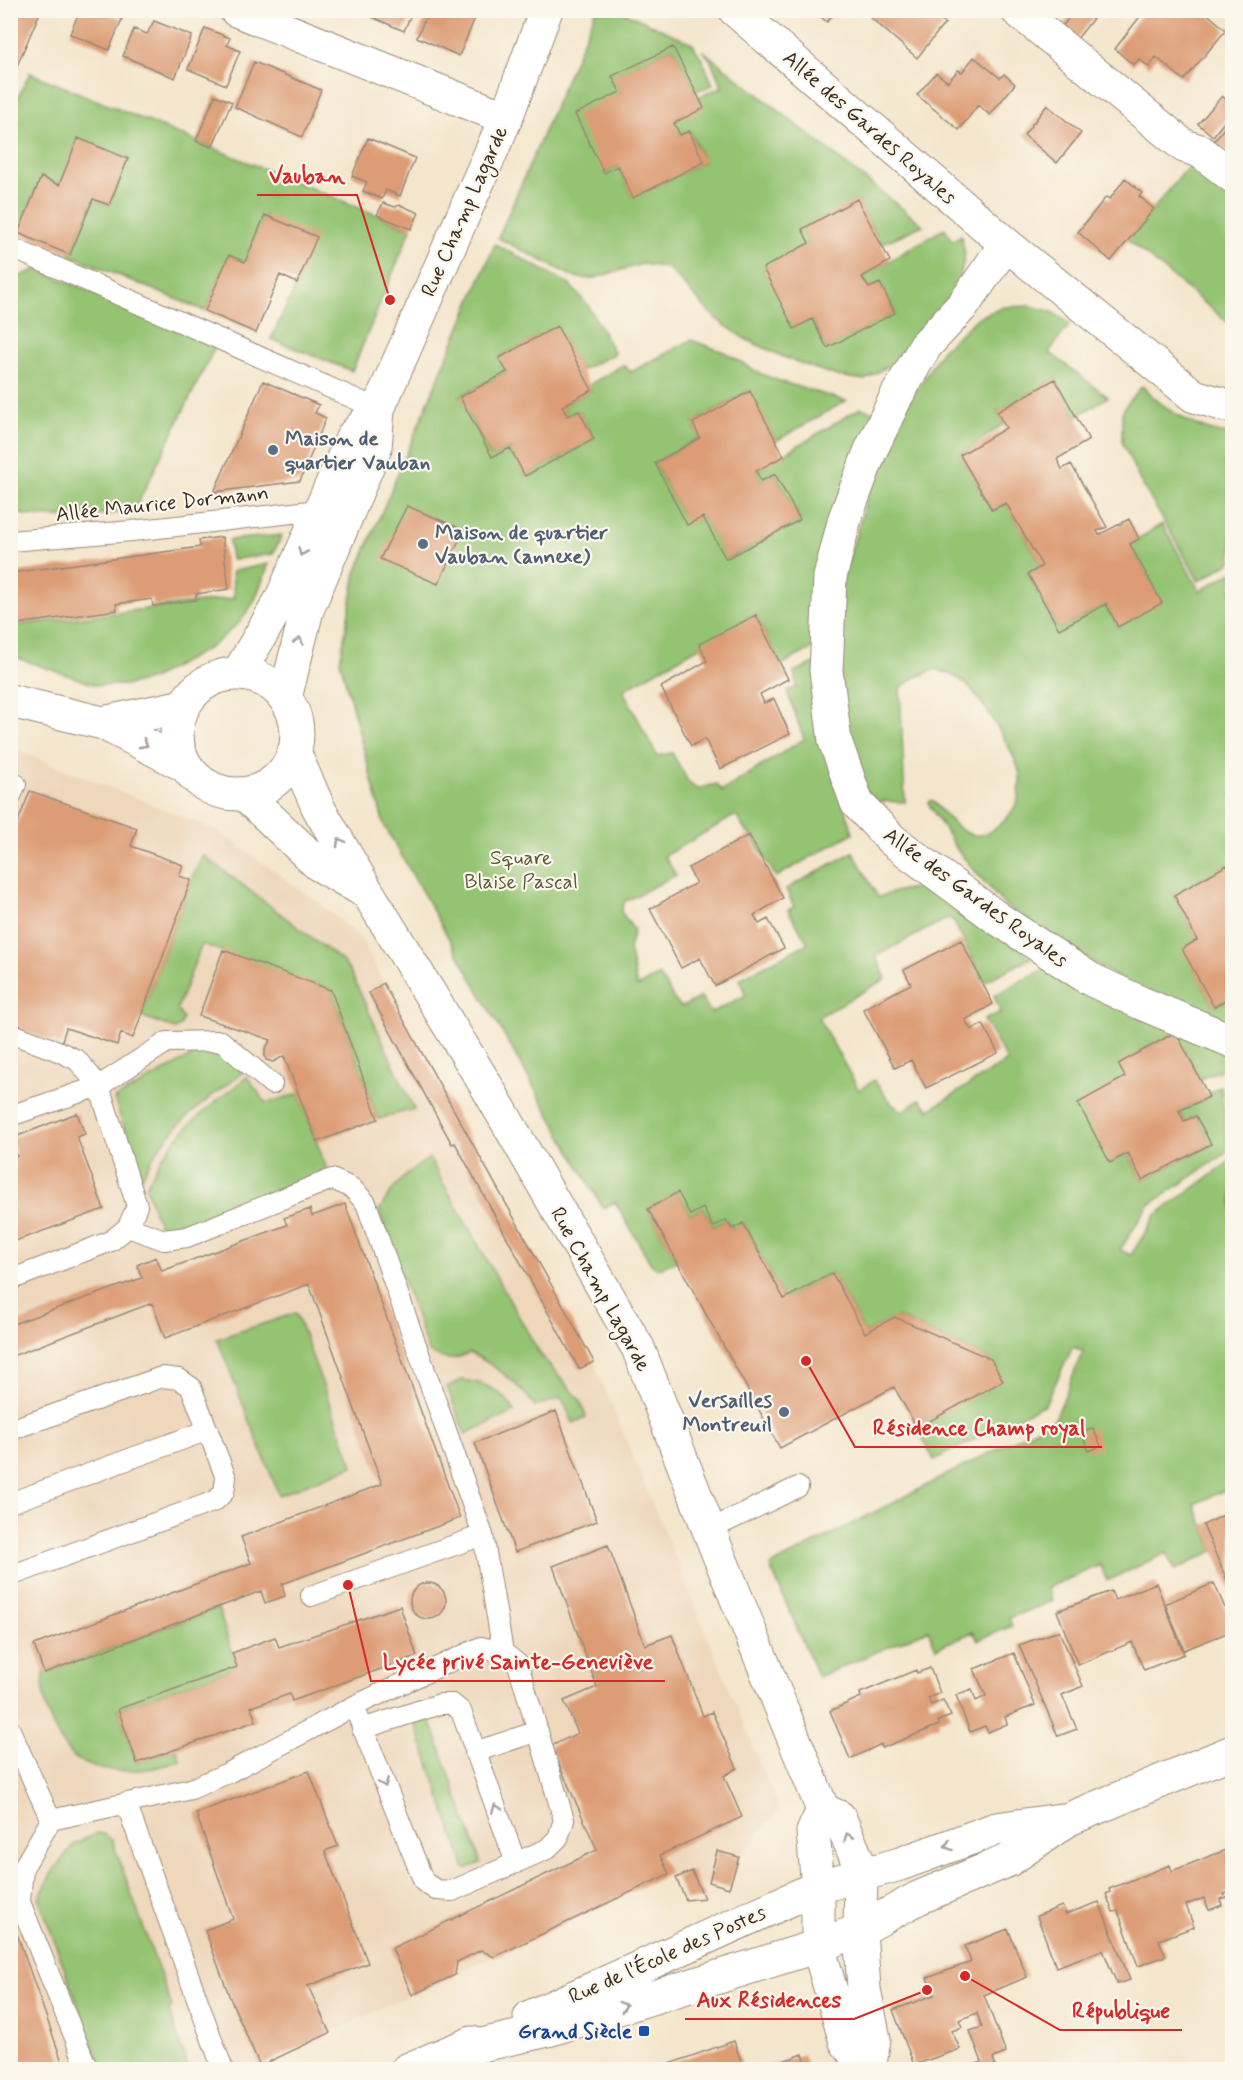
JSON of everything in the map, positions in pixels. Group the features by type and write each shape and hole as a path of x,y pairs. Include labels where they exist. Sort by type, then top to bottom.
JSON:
{"main road":[{"path":"236,10 506,118"},
{"name":"Rue Champ Lagarde","path":"238,674 375,448 378,409 506,118 546,10"},
{"name":"Allée des Gardes Royales","path":"735,10 1006,244 1194,396 1233,407"},
{"path":"1017,10 1184,146 1200,151 1233,176"},
{"name":"Allée des Gardes Royales","path":"1006,244 964,304 926,345 897,395 870,452 845,518 830,577 826,670 835,741 857,803 892,840 997,918 1090,979 1233,1041"},
{"name":"Rue Champ Lagarde","path":"285,698 331,519"},
{"path":"10,701 103,723 184,765 209,788 226,794 244,794 259,790 273,783 287,767 294,752 297,730 294,713 285,698 272,685 256,676 238,674 220,676 203,684 184,706 180,715 177,737 184,765"},
{"path":"103,723 184,706"},
{"name":"Rue Champ Lagarde","path":"294,752 319,809 487,1087 638,1348 823,1810 839,1817 857,1859 861,1874 860,1930 864,1989 874,2039 868,2070"},
{"name":"Rue Champ Lagarde","path":"244,794 318,864 368,893"},
{"path":"1069,1819 1233,1752"},
{"path":"823,1810 813,1832 818,1887 818,1946 846,2042 868,2070"},
{"name":"Rue de l'École des Postes","path":"407,2070 818,1887 900,1863 996,1829 1069,1819"},
{"name":"Rue de l'École des Postes","path":"451,2052 548,2030 818,1946 860,1930 918,1898 1009,1860 1069,1819"}],"lane":[{"path":"10,247 378,409"},
{"name":"Allée Maurice Dormann","path":"10,542 310,511 331,519"},
{"path":"10,1033 58,1050 76,1060 99,1086 137,1206 128,1227 111,1241 10,1280"},
{"path":"10,1116 99,1086 167,1042 221,1041 272,1084"},
{"path":"128,1227 164,1240 187,1238 332,1179 352,1188 366,1203 483,1535 502,1652"},
{"path":"10,1430 162,1377 178,1379 190,1387 226,1478 224,1492 215,1501 10,1576"},
{"path":"10,1503 208,1430"},
{"path":"709,1530 798,1487"},
{"path":"311,1596 483,1535"},
{"path":"88,2070 20,1902 23,1868 51,1820 190,1789 228,1773 354,1706 481,1647 502,1652 518,1664 564,1820 558,1838 547,1849 452,1891 435,1890 424,1882 354,1706"},
{"path":"362,1729 440,1704 452,1704 460,1712 516,1863"},
{"path":"10,1730 51,1820"},
{"path":"476,1752 538,1731"},
{"path":"126,1803 223,2070"}],"shaded area":[{"path":"10,747 218,831 321,904 362,939 383,983 594,1362 779,1809 739,1857 729,1888 709,1883 700,1887 704,1898 686,1900 676,1878 668,1874 252,2069 11,2069"}],"green space":[{"path":"619,10 692,43 713,85 695,91 673,47 613,76 620,92 604,173 618,166 633,197 704,162 690,131 680,135 672,123 698,97 722,87 710,59 702,50 923,225 881,244 857,200 802,229 809,243 763,269 812,319 826,348 895,313 880,283 869,288 862,277 945,228 952,241 961,235 965,254 957,291 894,362 865,380 837,376 788,359 745,339 715,318 668,268 642,264 591,279 574,277 498,238 596,11"},
{"path":"30,73 411,229 352,371 271,339 297,283 265,215 245,262 229,255 205,311 70,255 93,199 109,205 128,159 79,139 59,185 41,177 18,233 11,232 10,113"},
{"path":"1192,162 1232,194 1232,326 1128,240"},
{"name":"Square Blaise Pascal","path":"495,244 569,284 589,307 615,354 581,370 557,327 500,357 507,372 460,396 491,457 510,448 525,476 594,439 579,411 567,416 562,406 592,390 589,385 623,365 631,372 691,340 724,352 759,373 846,401 776,441 749,391 693,423 700,438 655,463 687,524 703,517 727,559 800,520 775,474 761,481 756,471 860,408 875,412 815,647 781,665 756,615 623,690 657,756 672,753 689,783 697,789 716,784 722,791 804,739 787,691 797,687 794,672 817,662 828,754 853,833 776,877 750,833 747,833 738,818 734,816 664,856 676,875 624,902 621,912 634,930 629,949 637,987 659,975 677,1004 682,1007 701,997 711,1013 746,995 739,979 808,943 788,910 794,907 786,889 853,852 878,897 909,889 941,886 1031,958 984,982 953,920 948,918 876,956 886,979 818,1017 859,1090 874,1080 893,1105 903,1111 920,1099 929,1110 1007,1061 984,1020 1001,1012 994,995 1048,967 1232,1051 1232,1065 1200,1079 1175,1032 1119,1064 1125,1077 1110,1162 1128,1153 1142,1180 1211,1145 1196,1116 1184,1121 1179,1111 1209,1097 1208,1094 1221,1086 1228,1152 1148,1206 1120,1250 1131,1255 1156,1215 1232,1160 1232,1487 1194,1504 1214,1551 1175,1570 1166,1553 1107,1581 1100,1565 1047,1588 1052,1601 1009,1618 1012,1626 978,1640 973,1632 936,1648 928,1630 818,1677 770,1566 1055,1419 1083,1351 1073,1347 1045,1404 934,1460 917,1428 991,1359 896,1317 865,1333 832,1273 784,1299 743,1223 732,1229 726,1220 713,1227 703,1208 690,1215 678,1193 648,1209 677,1261 658,1269 651,1264 615,1202 603,1208 384,825 340,661 356,573"},
{"path":"37,269 216,345 134,511 57,517 11,512 11,280"},
{"path":"1031,306 1052,312 1070,324 1049,352 1108,397 1076,417 1055,379 997,412 1004,424 960,455 992,510 1006,503 1042,566 1028,575 1059,629 1106,604 1118,627 1161,602 1130,544 1162,524 1200,591 1232,572 1232,874 1227,865 1174,895 1197,940 1183,949 1214,1006 1232,996 1232,1029 1128,984 1004,905 958,851 928,803 932,800 960,829 973,835 981,835 1004,821 1015,807 1020,792 1020,777 1013,755 977,697 961,680 936,669 916,677 900,688 905,802 876,801 855,779 840,691 841,586 883,443 942,350 979,317 1004,307"},
{"path":"1142,386 1171,411 1183,418 1207,429 1232,434 1232,561 1199,581 1139,479 1122,442 1122,413"},
{"path":"282,535 273,554 231,560 229,540"},
{"path":"269,564 254,602 240,622 211,647 152,679 128,685 96,685 11,656 11,626 234,598 232,571"},
{"path":"203,855 341,960 350,971 414,1109 378,1119 331,990 202,944 177,1009 183,1019 181,1025 175,1029 141,1016 191,880"},
{"path":"197,1053 222,1057 243,1072 199,1106 172,1132 150,1161 142,1178 114,1099"},
{"path":"247,1077 266,1103 299,1094 327,1170 172,1231 160,1228 146,1188 154,1171 164,1155 189,1126"},
{"path":"429,1158 540,1354 581,1401 586,1417 573,1423 562,1398 535,1406 506,1375 470,1353 449,1359 428,1351 379,1211 400,1181"},
{"path":"296,1313 353,1466 279,1495 217,1339"},
{"path":"462,1380 486,1385 493,1389 505,1398 515,1412 465,1434 447,1387"},
{"path":"218,1608 237,1667 118,1709 137,1763 177,1749 180,1761 142,1770 114,1771 88,1765 69,1753 48,1713 44,1693 44,1673"},
{"path":"429,1717 481,1863 465,1869 415,1723"},
{"path":"96,1833 104,1834 112,1840 172,2007 169,2010 188,2069 101,2069 39,1899 51,1874 73,1845"}],"building":[{"path":"10,10 41,10 16,68 10,65"},
{"path":"80,10 108,10 107,13 122,19 109,50 70,34"},
{"path":"356,10 413,10 404,31"},
{"path":"429,10 478,11 459,56 417,37"},
{"path":"812,10 836,10 827,22"},
{"path":"875,10 930,10 945,23 917,58 870,17"},
{"path":"1074,10 1089,10 1095,16 1077,39 1062,27"},
{"path":"1145,10 1203,10 1226,30 1184,80 1156,57 1149,67 1139,59 1133,65 1115,49"},
{"path":"154,21 192,36 175,78 123,56 134,29 147,34"},
{"path":"205,28 230,38 227,45 240,51 226,85 188,69"},
{"path":"673,47 704,108 674,123 680,135 689,131 704,162 633,198 618,166 604,173 575,114 620,92 612,76"},
{"path":"974,57 1000,78 1004,74 1015,84 990,115 978,105 959,130 917,95 936,73 948,82 958,70 962,72"},
{"path":"254,62 321,90 302,137 235,107"},
{"path":"215,95 232,102 212,147 196,141"},
{"path":"1222,96 1232,105 1232,112 1213,136 1198,124"},
{"path":"1047,105 1081,133 1057,163 1024,135"},
{"path":"1226,126 1232,132 1231,155 1214,141"},
{"path":"78,138 128,159 109,205 93,199 70,255 18,233 41,177 59,185"},
{"path":"368,138 415,158 400,196 386,190 382,199 363,191 367,182 352,176"},
{"path":"1125,178 1142,193 1139,196 1154,209 1111,261 1078,232 1106,197 1110,199"},
{"path":"857,199 890,261 862,277 869,288 880,283 895,313 827,348 812,319 794,329 763,268 809,243 802,229"},
{"path":"383,203 395,207 400,205 419,213 411,229 377,215"},
{"path":"265,215 317,237 297,283 280,275 256,333 205,311 229,255 245,262"},
{"path":"557,326 592,390 562,406 567,416 579,411 594,439 525,476 510,448 492,457 460,397 507,372 499,358"},
{"path":"1055,379 1089,440 1057,459 1062,469 1071,464 1107,527 1097,531 1099,535 1129,519 1139,539 1130,544 1162,603 1118,627 1106,604 1059,629 1028,574 1042,566 1006,503 992,510 960,455 1006,428 997,412"},
{"name":"Maison de quartier Vauban","path":"263,381 319,405 315,413 326,418 300,481 214,492"},
{"path":"750,391 784,456 756,471 761,481 775,474 800,520 726,559 703,517 687,525 655,463 700,438 693,423"},
{"name":"Maison de quartier Vauban (annexe)","path":"407,506 464,530 438,584 380,559"},
{"path":"222,537 229,589 196,594 196,600 153,606 152,599 116,604 117,610 10,625 10,573 200,547 199,540"},
{"path":"756,615 788,679 760,694 764,703 774,699 790,734 720,769 705,739 691,746 661,687 707,661 699,644"},
{"path":"30,791 137,828 131,846 183,865 179,876 191,880 133,1038 121,1033 117,1045 66,1028 61,1044 10,1026 10,842"},
{"path":"749,835 783,898 754,915 759,924 768,919 784,948 715,986 700,958 681,968 650,909 696,883 688,868"},
{"path":"1227,865 1232,874 1232,996 1214,1007 1182,949 1197,940 1174,895"},
{"path":"961,940 993,1004 965,1020 971,1030 983,1024 998,1053 926,1088 911,1060 895,1068 863,1009 911,984 904,970"},
{"path":"223,950 331,990 378,1119 317,1142 284,1056 273,1062 266,1060 265,1049 271,1040 199,1016"},
{"path":"383,983 594,1362 579,1369 455,1143 452,1144 369,993"},
{"path":"1176,1032 1209,1097 1179,1111 1184,1121 1196,1116 1211,1144 1142,1180 1128,1153 1110,1163 1078,1103 1125,1077 1118,1064"},
{"path":"77,1113 85,1134 77,1137 104,1209 10,1243 10,1159 17,1156 10,1139"},
{"path":"678,1192 690,1215 703,1208 713,1227 726,1220 732,1229 743,1223 784,1299 832,1273 865,1333 895,1317 991,1359 1003,1381 917,1428 894,1387 780,1448 648,1209"},
{"path":"345,1204 460,1518 282,1584 285,1596 265,1603 261,1591 44,1673 34,1645 251,1563 241,1537 382,1484 309,1284 165,1338 152,1303 10,1357 10,1325 142,1278 137,1265 156,1257 162,1271 287,1225 284,1218 310,1209 312,1216"},
{"path":"556,1411 597,1521 515,1552 475,1443"},
{"path":"1093,1428 1101,1446 1089,1451 1081,1433"},
{"path":"1232,1511 1232,1592 1203,1525"},
{"path":"608,1545 645,1645 672,1635 703,1716 712,1712 737,1768 724,1776 742,1817 660,1855 669,1874 494,1957 481,1950 457,1962 455,1975 412,1995 392,1948 597,1850 551,1746 578,1733 564,1701 597,1687 553,1566"},
{"path":"428,1583 441,1588 446,1601 441,1614 428,1619 415,1614 410,1601 415,1588"},
{"path":"1156,1583 1184,1654 1144,1670 1132,1642 1078,1665 1057,1611 1111,1591 1115,1600"},
{"path":"1214,1583 1232,1624 1232,1631 1184,1650 1165,1604"},
{"path":"400,1606 417,1656 292,1701 290,1694 251,1707 256,1721 137,1763 118,1709 237,1667 232,1653 275,1637 279,1647"},
{"path":"1059,1631 1083,1686 1062,1695 1077,1729 1058,1736 1019,1645"},
{"path":"1014,1653 1035,1705 1005,1717 1007,1724 988,1732 985,1726 970,1732 956,1695 972,1689 976,1701 986,1696 974,1669"},
{"path":"930,1668 940,1693 928,1698 931,1705 943,1700 951,1716 938,1721 939,1725 882,1748 881,1744 850,1759 830,1711 861,1697 860,1693 916,1670 917,1673"},
{"path":"309,1771 338,1846 325,1851 368,1963 308,1986 330,2033 260,2066 230,1998 205,1930 233,1919 196,1813"},
{"path":"1228,1849 1232,1860 1232,1891 1224,1894 1226,1897 1220,1899 1222,1905 1209,1910 1204,1898 1186,1905 1194,1927 1159,1940 1166,1956 1138,1966 1118,1911 1113,1912 1106,1894 1110,1892 1109,1889 1170,1865 1172,1871"},
{"path":"717,1851 739,1857 729,1888 709,1882"},
{"path":"692,1871 704,1898 686,1900 676,1878"},
{"path":"1099,1902 1130,1980 1117,1984 1103,1950 1056,1967 1037,1916 1062,1906 1066,1914"},
{"path":"11,1917 65,2070 10,2070"},
{"path":"1008,1929 1027,1977 984,1995 1006,2053 993,2058 997,2070 962,2070 982,2062 970,2031 982,2027 977,2013 959,2020 962,2027 952,2031 960,2049 914,2065 893,2010 934,1995 927,1978 971,1962 965,1946"},
{"path":"734,2041 744,2070 655,2070 655,2069"},
{"path":"803,2054 808,2070 761,2070 761,2069"}],"place":[{"name":"Vauban","path":"390,300"},
{"name":"Maison de quartier Vauban","path":"273,450"},
{"name":"Maison de quartier Vauban (annexe)","path":"423,544"},
{"name":"Résidence Champ royal","path":"806,1361"},
{"name":"Versailles Montreuil","path":"784,1412"},
{"name":"Lycée privé Sainte-Geneviève","path":"348,1585"},
{"name":"République","path":"965,1976"},
{"name":"Aux Résidences","path":"927,1990"},
{"name":"Grand Siècle","path":"644,2031"}]}
